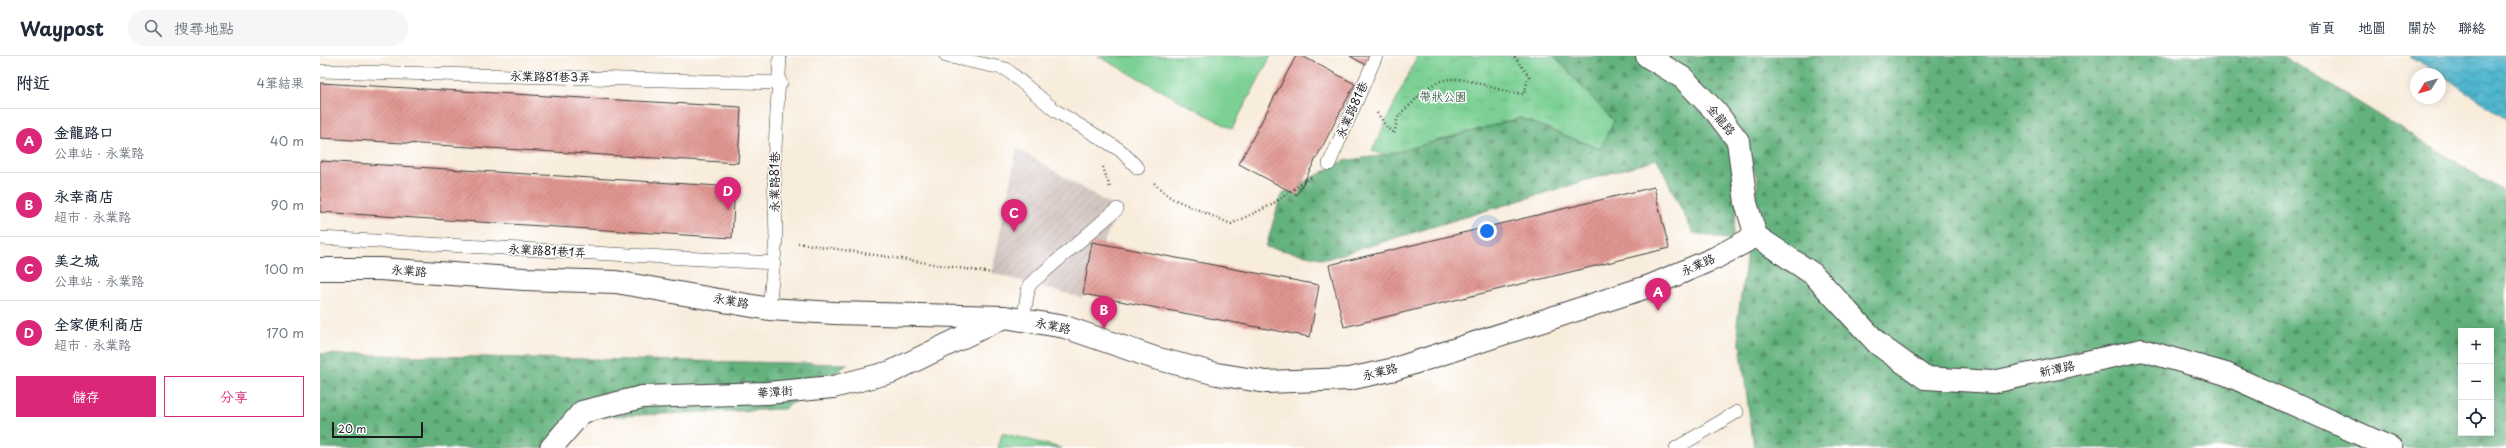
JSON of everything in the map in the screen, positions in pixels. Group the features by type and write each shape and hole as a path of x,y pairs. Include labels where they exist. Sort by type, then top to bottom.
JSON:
{"street":[{"name":"金龍路","path":"1647,56 1683,78 1716,112 1738,141 1746,203 1756,236"},
{"name":"永業路","path":"320,269 380,269 524,279 616,282 769,309 834,313 1014,318 1065,327 1155,358 1217,374 1266,382 1350,380 1395,369 1650,286 1716,258 1756,236"},
{"name":"新潭路","path":"1756,236 1813,274 1878,344 1925,378 1993,382 2142,350 2226,374 2391,448"},
{"name":"華潭街","path":"551,448 582,412 642,397 767,393 833,387 891,372 1014,318"}],"lane":[{"name":"永業路81巷","path":"769,309 776,239 774,167 781,83 780,56"},
{"path":"946,56 1006,69 1056,111 1120,150 1138,168"},
{"name":"永業路81巷","path":"1329,164 1376,56"},
{"name":"永業路81巷3弄","path":"320,71 781,83"},
{"path":"1014,318 1029,285 1118,209"},
{"name":"永業路81巷1弄","path":"320,238 774,263"},
{"path":"1676,448 1737,412"}],"path":[{"path":"1362,90 1386,128 1394,134 1399,115 1408,108 1424,90 1447,79 1475,80 1506,93 1524,94 1529,76 1514,56"},
{"path":"1138,168 1171,198 1231,224 1271,205 1329,164"},
{"path":"776,239 992,273"}],"shaded area":[{"path":"1017,148 1117,209 1082,298 992,273"}],"green space":[{"path":"1098,56 1271,56 1232,129"},
{"name":"帶狀公園","path":"1417,56 1554,56 1614,121 1600,149 1520,118 1386,155 1372,151"},
{"path":"1554,56 2283,56 2506,193 2506,448 1754,448 1737,323 1758,179 1745,154 1732,240 1693,233 1657,159 1326,259 1266,247 1281,195 1343,161 1386,155 1520,118 1600,149 1614,121"},
{"path":"320,354 848,364 784,409 594,417 566,448 320,448"},
{"path":"1002,433 1061,448 998,448"}],"water":[{"path":"2409,56 2506,56 2506,119 2446,78 2446,68 2430,68"}],"building":[{"path":"1296,56 1302,56 1355,84 1297,195 1239,164"},
{"path":"1350,56 1371,56 1366,65"},
{"path":"320,83 741,107 738,163 320,138"},
{"path":"320,161 735,187 732,238 320,212"},
{"path":"1654,187 1669,248 1344,327 1329,265"},
{"path":"1092,242 1319,285 1310,337 1083,294"}],"place":[{"name":"全家便利商店","path":"728,210"},
{"name":"美之城","path":"1014,232"},
{"name":"金龍路口","path":"1658,311"},
{"name":"永幸商店","path":"1104,329"}]}
